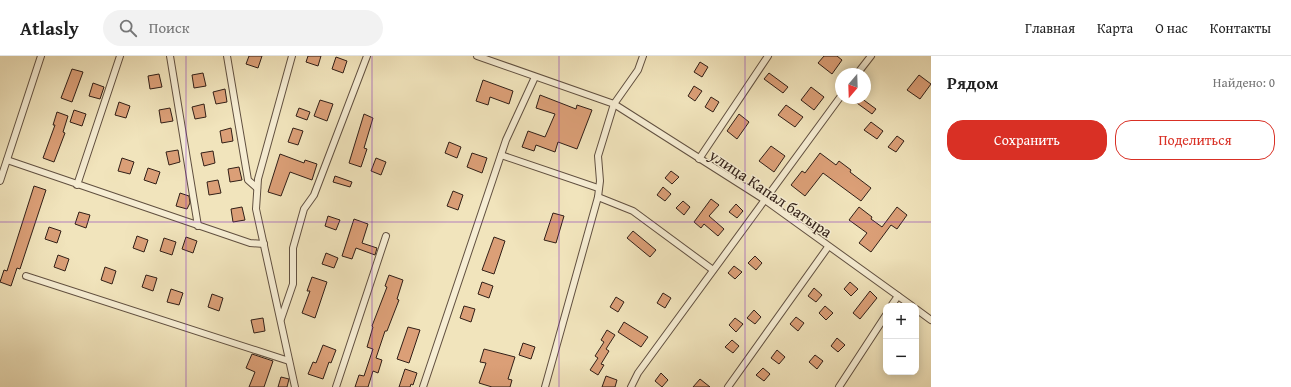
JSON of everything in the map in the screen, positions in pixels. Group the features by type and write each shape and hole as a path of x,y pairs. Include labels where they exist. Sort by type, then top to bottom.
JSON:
{"street":[{"path":"0,181 41,56"},
{"path":"77,185 120,56"},
{"path":"170,56 198,226"},
{"path":"227,56 248,180 257,188"},
{"path":"292,56 257,188 256,209 295,387"},
{"path":"280,321 293,284 293,248 304,209 314,195 367,56"},
{"name":"улица Капал батыра","path":"477,56 614,104 765,200 828,247 908,303"},
{"path":"545,387 598,196 600,181 598,156 614,104 638,70 643,56"},
{"path":"699,159 768,56"},
{"path":"862,68 871,56"},
{"path":"423,387 501,155 535,77"},
{"path":"631,387 638,373 835,104"},
{"path":"501,155 598,188"},
{"path":"7,160 250,243 264,244"},
{"path":"598,196 633,211 713,270"},
{"path":"336,387 386,236"},
{"path":"728,387 828,247"},
{"path":"26,276 289,361"},
{"path":"893,303 898,296"},
{"path":"919,311 931,320"},
{"path":"839,387 883,319"}],"building":[{"path":"249,56 262,56 258,68 246,64"},
{"path":"308,56 321,56 318,66 306,62"},
{"path":"824,56 837,56 842,60 832,74 818,63"},
{"path":"336,57 347,61 343,73 332,69"},
{"path":"700,62 708,67 702,77 694,72"},
{"path":"72,69 83,72 72,102 61,98"},
{"path":"203,73 206,86 194,88 192,75"},
{"path":"769,73 788,87 783,93 764,79"},
{"path":"159,74 162,87 150,89 148,76"},
{"path":"919,75 931,84 920,99 907,90"},
{"path":"483,80 513,91 509,104 490,97 488,105 476,101"},
{"path":"93,83 104,87 100,99 89,96"},
{"path":"694,86 702,91 695,101 688,96"},
{"path":"811,87 824,97 814,110 801,100"},
{"path":"225,89 227,102 216,104 213,92"},
{"path":"540,95 576,109 577,105 592,110 577,149 558,142 555,152 536,145 534,151 522,147 528,131 545,137 555,114 536,108"},
{"path":"711,97 719,102 713,112 705,107"},
{"path":"320,100 333,104 327,121 314,116"},
{"path":"119,102 130,106 126,118 115,115"},
{"path":"204,104 206,117 195,119 192,107"},
{"path":"858,104 869,104 876,109 872,114"},
{"path":"786,105 803,117 795,127 778,115"},
{"path":"170,108 173,121 161,123 159,110"},
{"path":"299,108 310,112 307,120 296,116"},
{"path":"74,110 86,114 82,126 70,122"},
{"path":"57,112 68,116 63,132 65,133 54,162 43,158 55,125 53,125"},
{"path":"364,114 373,118 364,148 367,149 361,167 349,163"},
{"path":"739,114 749,122 737,139 727,131"},
{"path":"871,122 883,131 877,139 864,130"},
{"path":"231,128 233,141 222,143 220,131"},
{"path":"293,128 303,131 298,145 288,142"},
{"path":"897,136 904,141 896,152 888,147"},
{"path":"449,142 461,147 457,158 445,153"},
{"path":"771,146 785,156 774,172 759,161"},
{"path":"178,150 180,162 169,165 166,152"},
{"path":"213,151 215,163 204,166 201,153"},
{"path":"472,153 487,158 482,173 467,167"},
{"path":"820,153 836,165 839,161 851,170 850,172 871,188 861,201 823,173 805,196 791,185 802,171 805,173"},
{"path":"280,154 304,163 305,160 317,164 312,180 290,172 281,196 268,192"},
{"path":"122,158 134,162 130,174 118,171"},
{"path":"376,158 386,162 381,175 371,171"},
{"path":"239,167 242,180 230,182 228,169"},
{"path":"148,168 160,172 156,184 144,180"},
{"path":"671,171 679,177 672,184 665,178"},
{"path":"335,176 352,182 350,187 333,182"},
{"path":"218,180 221,193 209,195 207,182"},
{"path":"34,186 46,190 20,269 17,268 11,286 0,282 4,270 7,271"},
{"path":"663,187 671,194 665,201 657,195"},
{"path":"453,191 463,195 458,210 447,206"},
{"path":"180,193 189,196 190,203 187,209 176,206"},
{"path":"711,199 719,205 709,216 724,229 718,236 704,224 701,228 694,222"},
{"path":"683,201 690,207 684,215 676,208"},
{"path":"736,204 743,211 737,218 729,212"},
{"path":"242,207 245,220 233,222 231,209"},
{"path":"859,207 882,227 897,207 907,215 897,229 891,225 871,252 859,243 867,233 849,220"},
{"path":"79,212 90,215 86,228 75,224"},
{"path":"553,213 564,216 556,243 544,240"},
{"path":"328,216 340,220 336,230 325,226"},
{"path":"354,219 368,224 362,243 377,248 375,255 356,248 352,259 342,256"},
{"path":"49,227 61,231 57,243 45,239"},
{"path":"633,231 656,250 650,257 627,238"},
{"path":"137,236 148,240 144,252 133,248"},
{"path":"186,237 197,241 193,253 182,249"},
{"path":"494,237 505,241 494,274 482,270"},
{"path":"164,238 176,242 172,255 160,251"},
{"path":"326,253 338,258 334,268 322,264"},
{"path":"58,255 69,259 65,271 54,267"},
{"path":"755,256 762,263 756,270 748,263"},
{"path":"734,266 742,272 735,279 728,273"},
{"path":"105,267 116,271 112,284 101,280"},
{"path":"146,275 157,278 153,291 142,287"},
{"path":"389,275 403,280 397,299 399,300 387,331 385,331 376,358 382,360 378,373 373,371 368,387 355,387 359,375 364,376 373,349 367,347 373,327 372,326 387,287 385,286"},
{"path":"312,277 327,282 315,318 302,313 310,291 307,291"},
{"path":"482,282 493,286 489,298 478,294"},
{"path":"850,282 858,289 851,296 844,289"},
{"path":"814,288 822,295 816,302 808,296"},
{"path":"171,289 183,293 179,305 167,302"},
{"path":"870,291 877,298 860,319 853,313"},
{"path":"663,293 671,298 665,308 657,303"},
{"path":"212,294 223,298 219,311 208,307"},
{"path":"616,297 624,302 618,312 610,307"},
{"path":"464,306 475,309 471,322 460,318"},
{"path":"825,306 833,313 826,320 819,313"},
{"path":"754,310 761,317 755,324 747,318"},
{"path":"796,317 804,323 798,331 790,324"},
{"path":"263,318 265,331 254,333 251,320"},
{"path":"735,318 743,324 736,332 729,325"},
{"path":"624,322 648,337 641,347 618,332"},
{"path":"408,327 420,330 409,363 397,359"},
{"path":"607,330 615,335 606,349 609,351 601,364 604,365 598,375 590,370 598,358 595,356 604,342 601,340"},
{"path":"837,338 845,345 838,352 831,346"},
{"path":"732,340 739,346 733,353 725,347"},
{"path":"523,343 535,347 531,359 519,355"},
{"path":"323,345 336,350 331,363 329,362 323,379 308,374 313,362 316,363"},
{"path":"484,349 515,357 508,379 512,380 510,387 492,387 479,383 486,363 480,362"},
{"path":"777,350 785,357 779,364 771,358"},
{"path":"252,354 273,361 264,387 249,387 255,372 246,368"},
{"path":"815,355 823,361 817,369 809,362"},
{"path":"763,368 770,374 764,381 756,375"},
{"path":"405,369 417,373 413,385 411,384 410,387 399,387"},
{"path":"661,373 668,380 662,387 655,381"},
{"path":"606,376 617,380 615,387 602,387"},
{"path":"281,377 289,379 287,387 278,387"},
{"path":"700,379 710,387 693,387"}]}
